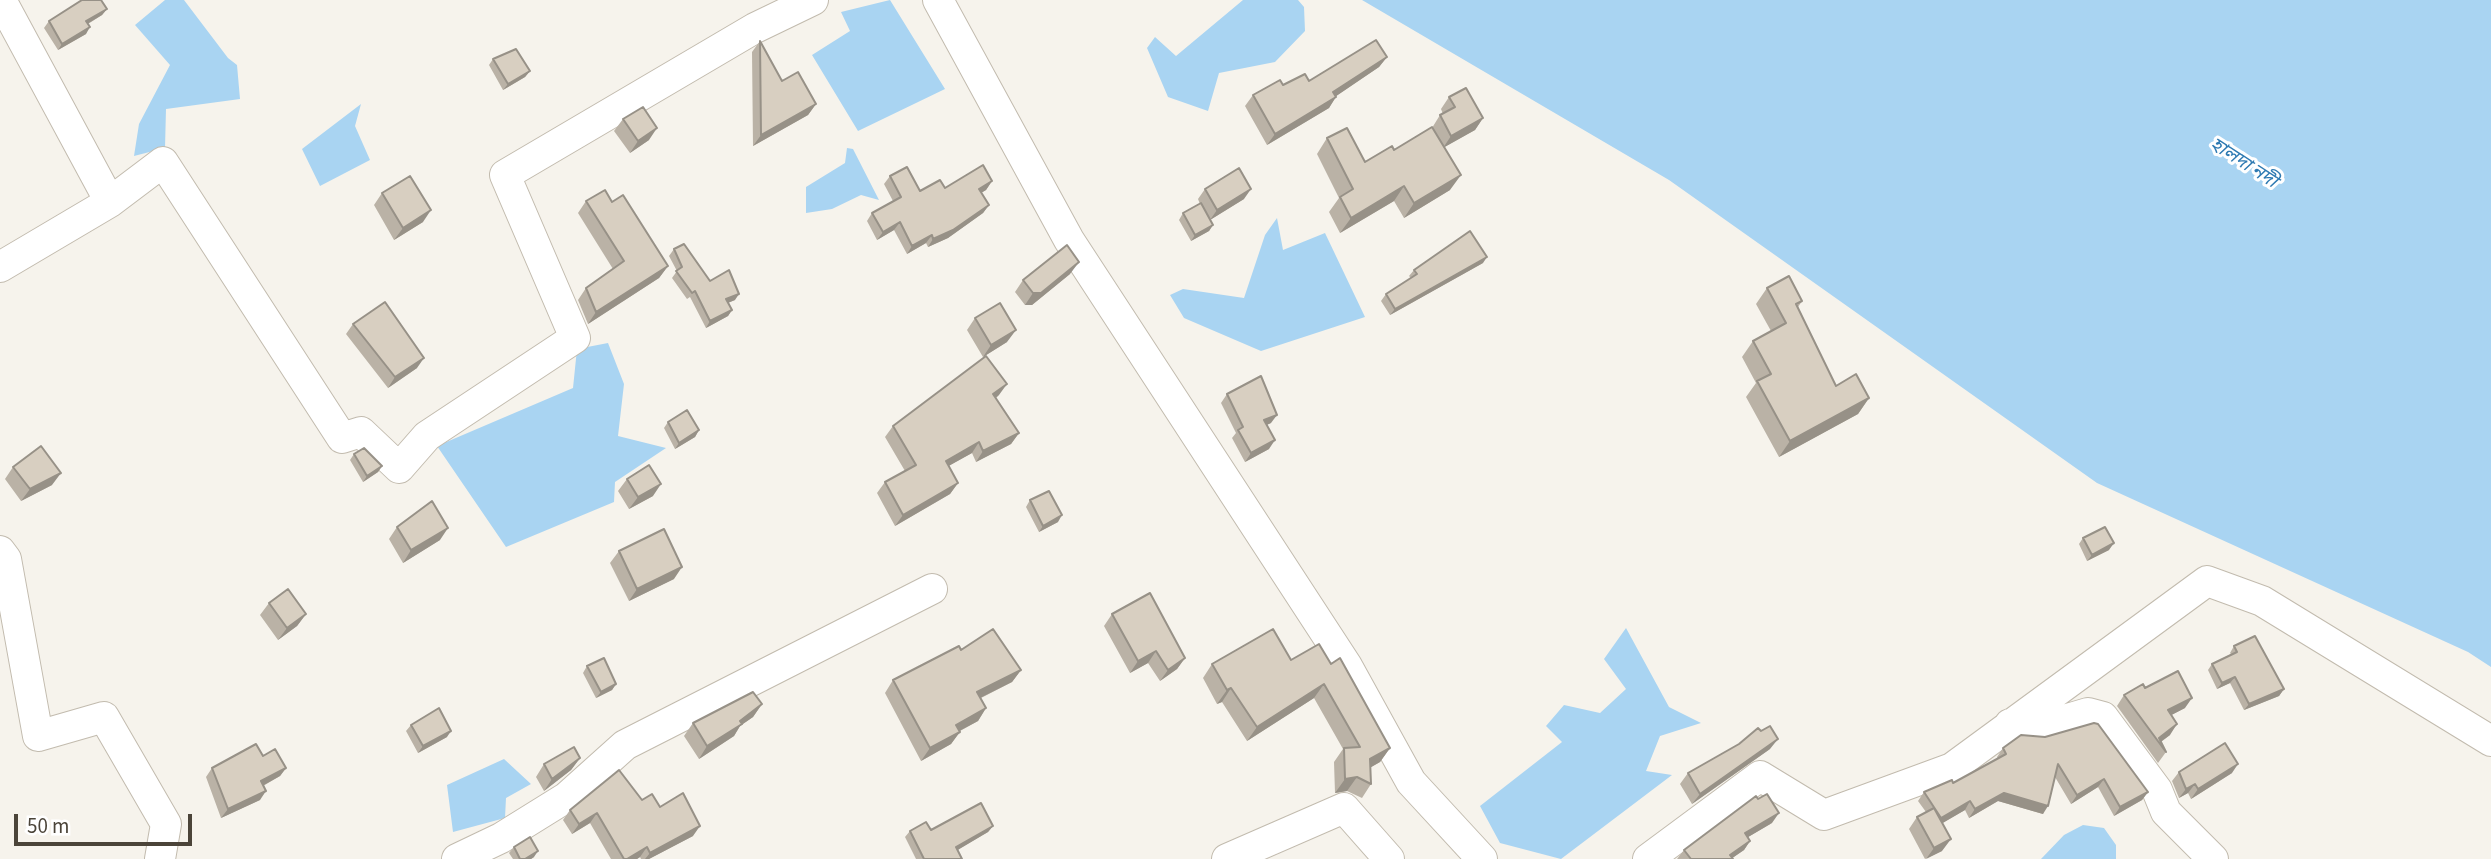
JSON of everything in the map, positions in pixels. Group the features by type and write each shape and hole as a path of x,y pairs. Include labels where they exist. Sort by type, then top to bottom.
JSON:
{"street":[{"path":"1,0 110,202"},
{"path":"0,267 110,202 163,162 342,438 361,432 399,468 427,436 575,338 505,175 755,28 813,0"},
{"path":"938,0 1069,240 1347,666 1411,782 1482,859"},
{"path":"0,551 6,559 38,736 104,717 166,824 160,859"},
{"path":"1648,859 1760,776 1824,815 1952,768 2165,615 2207,581 2262,601 2491,741"},
{"path":"457,859 501,838 567,797 625,746 932,589"},
{"path":"2010,724 2034,729 2088,713 2103,717 2157,789 2166,812 2213,859"},
{"path":"1227,859 1344,808 1389,859"}],"water":[{"path":"165,0 184,0 228,58 237,65 240,99 166,109 165,148 134,156 139,124 170,65 135,25"},
{"path":"890,0 945,89 858,131 812,55 850,31 841,12"},
{"path":"1243,0 1298,0 1304,7 1305,31 1275,62 1219,73 1208,111 1168,97 1147,48 1155,37 1176,56"},
{"name":"হালদা নদী","path":"1362,0 2491,0 2491,667 2468,652 2097,483 1669,180"},
{"path":"361,104 355,126 370,160 320,186 302,149"},
{"path":"847,148 853,149 879,200 861,195 832,209 806,213 806,187 845,163"},
{"path":"1277,218 1283,250 1325,233 1365,317 1261,351 1184,318 1170,295 1183,289 1244,298 1265,235"},
{"path":"608,343 624,384 618,436 666,448 615,482 614,502 506,547 437,446 573,388 577,349"},
{"path":"1626,628 1669,707 1701,723 1660,736 1646,771 1672,775 1561,859 1500,843 1480,806 1562,742 1546,726 1564,705 1600,713 1626,689 1604,659"},
{"path":"504,759 531,784 506,798 505,818 453,832 447,785"},
{"path":"2083,825 2104,828 2116,845 2116,859 2041,859 2064,835"}],"building":[{"path":"82,0 101,0 107,9 86,21 90,27 62,44 49,21"},
{"path":"1376,40 1387,57 1333,92 1336,97 1275,134 1253,95 1280,80 1283,85 1305,74 1309,81"},
{"path":"760,41 782,81 798,72 816,104 761,135"},
{"path":"516,49 530,71 508,84 493,59"},
{"path":"1466,88 1483,118 1451,136 1440,115 1455,107 1449,97"},
{"path":"643,107 657,128 638,141 623,119"},
{"path":"1432,127 1461,175 1414,203 1404,186 1351,218 1340,197 1353,189 1327,138 1347,128 1365,162 1392,146 1394,150"},
{"path":"983,165 992,181 979,189 989,205 953,230 933,239 932,235 912,246 900,222 883,232 872,213 901,197 890,176 907,167 920,191 940,180 945,188"},
{"path":"1239,168 1251,189 1217,210 1205,189"},
{"path":"410,176 431,210 403,228 382,193"},
{"path":"605,190 612,202 623,195 668,266 596,312 586,288 624,261 586,201"},
{"path":"1201,203 1213,225 1195,235 1183,213"},
{"path":"1470,231 1487,257 1395,309 1386,294 1417,274 1414,270"},
{"path":"684,244 710,281 729,270 739,294 726,299 732,310 710,321 695,291 692,293 676,271 682,267 674,249"},
{"path":"1067,245 1079,262 1041,293 1033,293 1023,280"},
{"path":"1789,276 1802,301 1796,304 1836,386 1856,374 1869,398 1790,441 1757,381 1771,374 1753,341 1786,323 1767,288"},
{"path":"385,302 424,358 395,377 353,324"},
{"path":"1000,303 1016,330 991,345 975,318"},
{"path":"986,356 1007,384 993,394 1019,433 983,451 979,442 946,461 958,483 903,515 885,482 916,465 893,426"},
{"path":"1261,376 1277,415 1264,420 1275,440 1251,453 1238,430 1243,427 1227,394"},
{"path":"687,410 699,430 679,443 668,422"},
{"path":"41,446 61,473 30,489 13,467"},
{"path":"364,448 382,466 367,476 354,454"},
{"path":"649,465 661,484 638,497 627,479"},
{"path":"1049,491 1062,515 1043,526 1030,500"},
{"path":"432,501 448,528 411,550 397,527"},
{"path":"2105,527 2114,543 2092,555 2083,538"},
{"path":"664,529 682,567 637,589 619,551"},
{"path":"288,589 306,614 287,628 269,603"},
{"path":"1150,593 1185,658 1168,670 1156,651 1138,661 1112,614"},
{"path":"993,629 1021,670 977,692 986,708 956,725 960,732 930,748 893,680 959,646 961,650"},
{"path":"1273,629 1291,660 1319,644 1331,664 1340,658 1390,748 1370,759 1371,784 1357,777 1345,779 1344,748 1360,747 1324,684 1257,727 1231,688 1227,690 1212,664"},
{"path":"2255,636 2284,689 2249,704 2235,677 2222,683 2212,664 2237,652 2234,646"},
{"path":"604,658 616,684 601,692 587,666"},
{"path":"2178,671 2192,698 2168,710 2177,724 2159,738 2166,752 2124,695 2143,684 2145,688"},
{"path":"753,692 762,704 740,721 742,724 707,746 693,723"},
{"path":"439,708 451,731 423,746 411,725"},
{"path":"2098,724 2148,792 2120,807 2104,779 2077,795 2058,764 2048,806 2004,793 1975,809 1970,801 1941,818 1924,792 1952,780 1953,783 2006,754 2003,748 2021,735 2045,737"},
{"path":"1770,726 1778,739 1700,794 1688,773 1739,744 1758,728 1761,731"},
{"path":"2225,743 2238,764 2198,789 2195,784 2186,789 2179,772"},
{"path":"256,744 263,756 275,749 286,768 261,781 266,791 228,809 212,768"},
{"path":"574,747 580,758 552,779 544,764"},
{"path":"619,770 642,800 652,794 660,807 683,793 700,826 650,853 647,847 624,859 597,813 579,824 570,810"},
{"path":"1767,794 1779,813 1745,833 1750,841 1730,855 1733,859 1691,859 1684,850 1756,796 1758,799"},
{"path":"981,803 993,826 956,847 962,859 924,859 910,831 926,822 931,830"},
{"path":"1934,808 1951,839 1934,848 1917,817"},
{"path":"530,837 538,851 520,859 514,847"}]}
